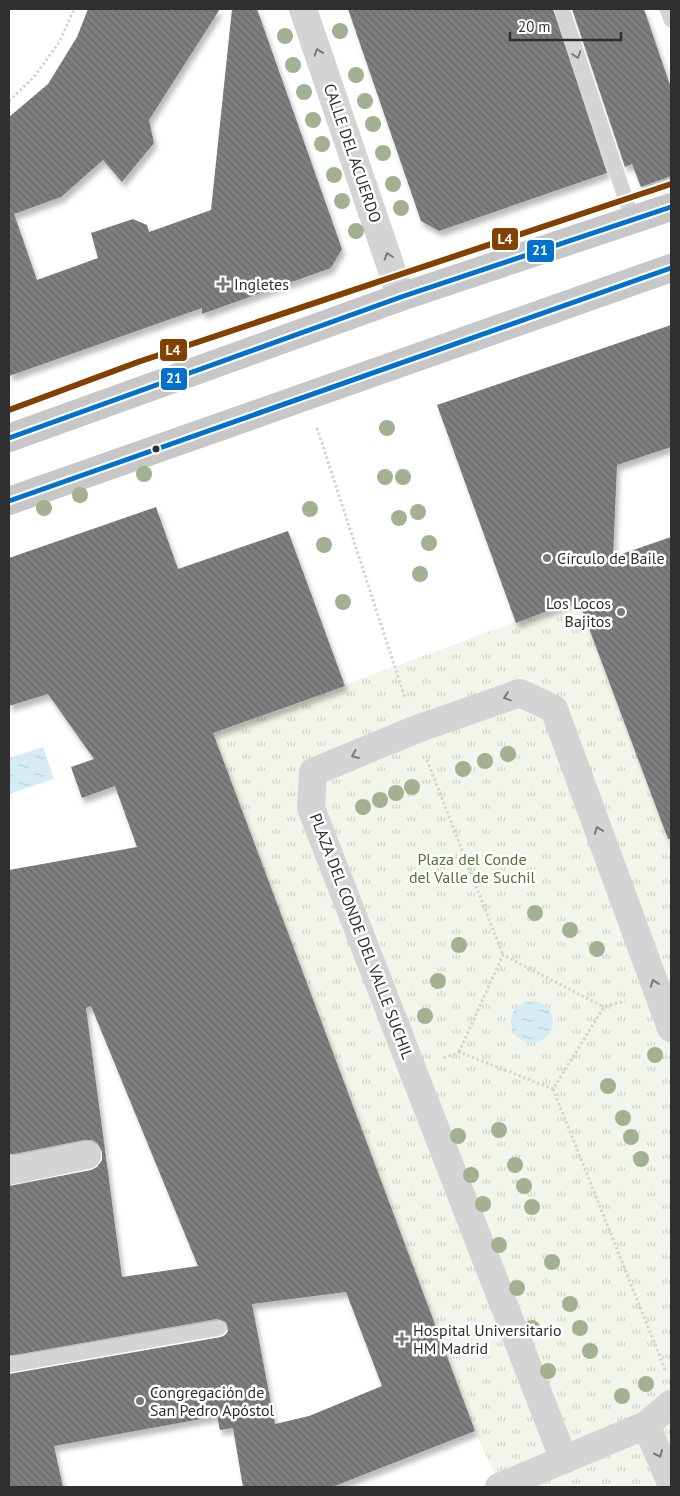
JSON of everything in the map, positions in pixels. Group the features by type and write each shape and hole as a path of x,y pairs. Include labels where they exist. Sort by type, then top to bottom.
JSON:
{"main road":[{"path":"9,438 401,297 671,207"},
{"path":"9,501 671,268"}],"street":[{"name":"CALLE DEL ACUERDO","path":"303,9 401,297"},
{"name":"PLAZA DEL CONDE DEL VALLE SUCHIL","path":"564,1460 311,808 313,772 417,729 520,693 554,709 671,1028"},
{"path":"9,1171 87,1155"},
{"path":"499,1487 646,1425 671,1404"},
{"path":"646,1425 671,1483"}],"lane":[{"path":"562,9 633,221"},
{"path":"667,9 671,20"},
{"path":"9,1365 219,1328"}],"path":[{"path":"9,101 34,77 60,41 74,9"},
{"path":"306,397 422,747 503,955 604,1007 628,1001 656,989"},
{"path":"459,1052 503,955"},
{"path":"554,1090 604,1007"},
{"path":"436,1061 459,1052 554,1090 668,1376"}],"green space":[{"name":"Plaza del Conde del Valle de Suchil","path":"578,599 671,846 671,1486 668,1487 500,1487 475,1431 213,733"}],"water":[{"path":"43,747 54,779 9,794 9,758"},
{"path":"536,1001 544,1004 550,1010 553,1022 550,1034 544,1040 528,1043 520,1040 514,1034 511,1018 514,1010 520,1004"}],"building":[{"path":"88,9 220,9 149,120 154,143 122,182 103,160 61,197 14,214 37,280 98,258 91,233 133,219 147,225 149,232 211,210 232,9 257,9 342,249 331,268 202,314 202,308 9,376 9,117 48,84 77,37"},
{"path":"348,9 553,9 607,173 439,231 421,221"},
{"path":"572,9 644,9 671,88 671,176 641,187 632,164 625,167"},
{"path":"671,325 671,447 617,465 613,557 671,537 671,839 668,839 578,599 516,623 437,405"},
{"path":"156,507 178,569 288,531 345,686 213,733 475,1431 332,1487 243,1487 233,1428 220,1430 217,1416 54,1446 63,1487 9,1487 9,1374 221,1337 228,1331 226,1322 217,1319 9,1356 9,1186 91,1170 97,1167 102,1160 102,1152 98,1144 92,1140 84,1140 9,1155 9,870 137,847 115,786 82,798 71,767 94,759 48,694 9,706 9,558","holes":["91,1006 198,1266 122,1277 86,1008","346,1292 382,1386 309,1416 275,1424 252,1304"]}],"transit line":[{"name":"L4","path":"9,410 138,362 671,184"},
{"name":"21","path":"9,438 401,297 671,207"},
{"name":"21","path":"9,501 671,268"}],"place":[{"name":"Ingletes","path":"223,284"},
{"name":"Círculo de Baile","path":"547,558"},
{"name":"Los Locos Bajitos","path":"621,612"},
{"name":"Hospital Universitario HM Madrid","path":"402,1339"},
{"name":"Congregación de San Pedro Apóstol","path":"140,1401"}]}
